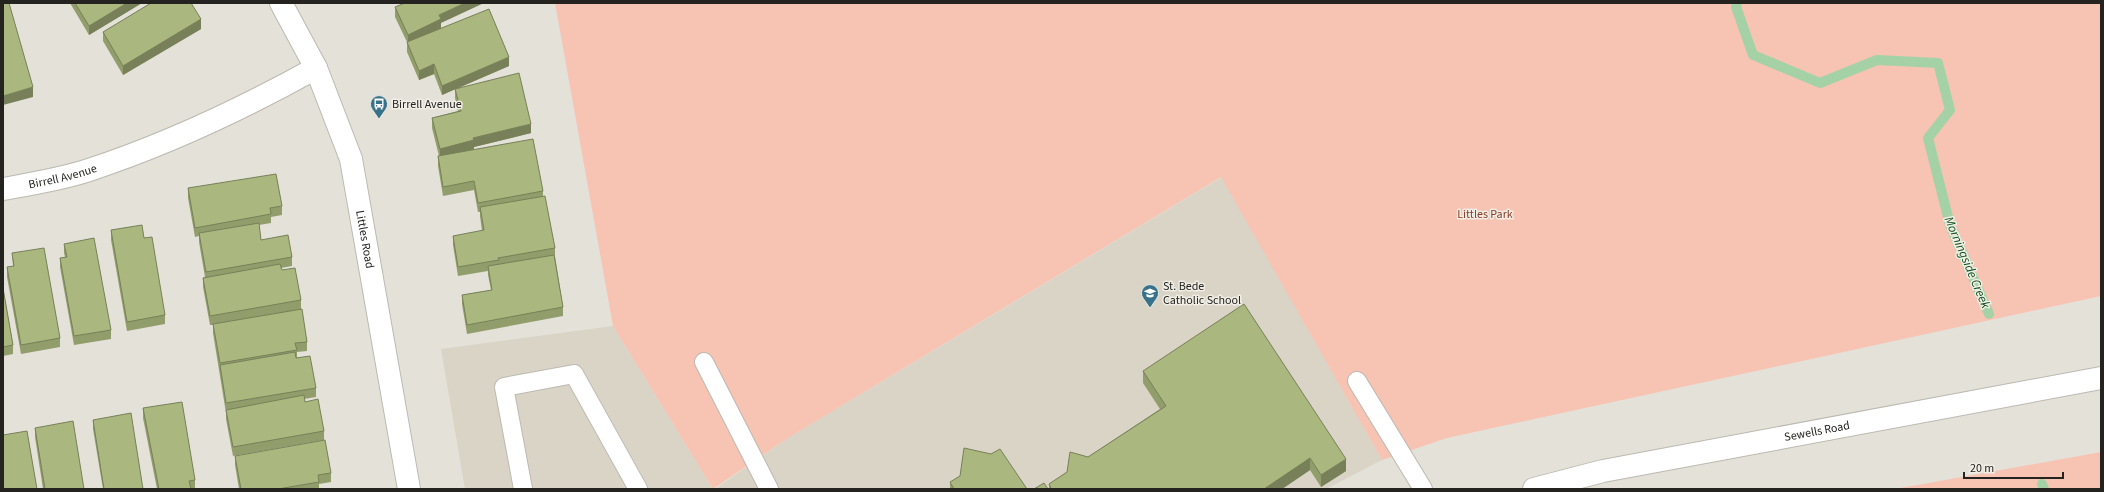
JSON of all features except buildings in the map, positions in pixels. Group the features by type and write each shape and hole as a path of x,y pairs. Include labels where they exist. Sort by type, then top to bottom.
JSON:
{"street":[{"name":"Littles Road","path":"281,3 316,68 351,159 409,489"},
{"name":"Birrell Avenue","path":"3,189 88,170 168,140 271,93 316,68"},
{"name":"Sewells Road","path":"1534,489 1603,471 2101,378"}],"lane":[{"path":"704,362 769,489"},
{"path":"523,489 504,387 574,374 638,489"},
{"path":"1357,381 1423,489"}],"shaded area":[{"name":"St. Bede Catholic School","path":"1222,177 1382,460 1326,489 715,489 788,438"},
{"path":"613,326 713,489 465,489 441,349"}],"green space":[{"name":"Littles Park","path":"555,3 2101,3 2101,296 1447,438 1382,460 1221,177 788,438 713,489 613,326"},
{"path":"2101,452 2101,489 1895,489"}],"waterway":[{"name":"Morningside Creek","path":"1737,3 1736,7 1753,55 1820,83 1877,60 1938,63 1950,110 1928,138 1950,225 1989,314"},
{"name":"Morningside Creek","path":"2042,484 2044,489"}],"place":[{"name":"Birrell Avenue","path":"379,119"},
{"name":"St. Bede Catholic School","path":"1150,308"}]}
